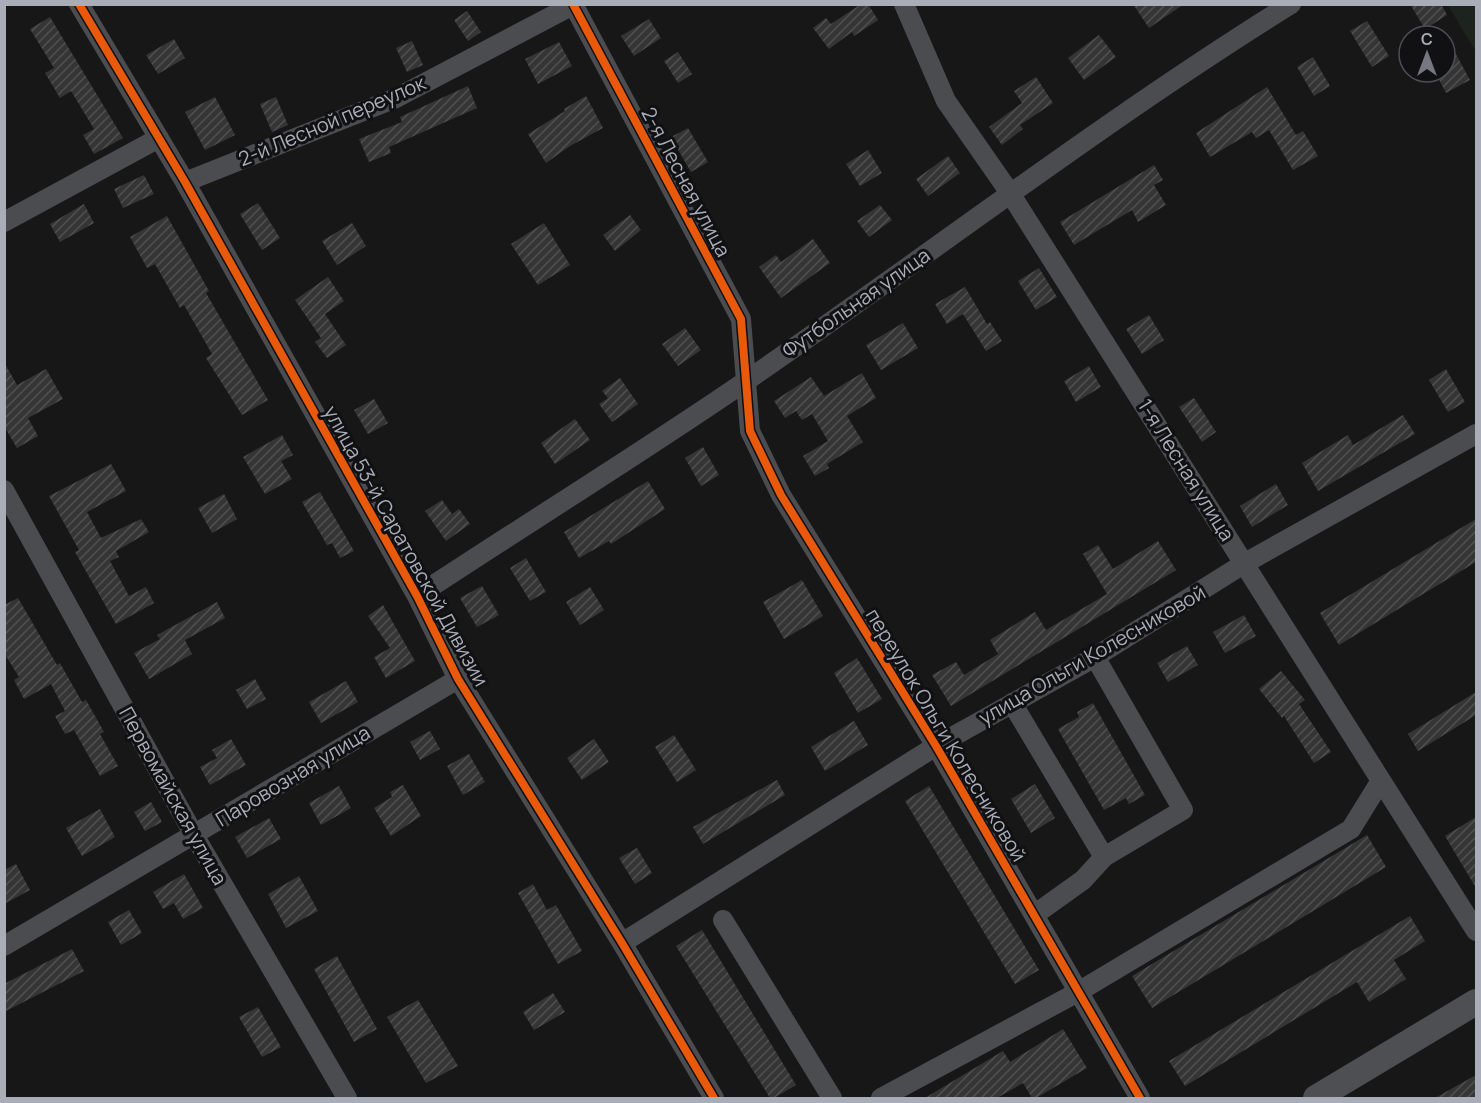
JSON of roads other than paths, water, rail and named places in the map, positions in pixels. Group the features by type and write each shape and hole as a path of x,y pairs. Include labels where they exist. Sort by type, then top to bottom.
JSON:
{"main road":[{"path":"1316,1098 1476,1002"}],"street":[{"name":"улица 53-й Саратовской Дивизии","path":"79,4 185,182 417,596 458,679 622,943 714,1098"},
{"name":"1-я Лесная улица","path":"903,4 946,101 1010,193 1476,931"},
{"name":"Футбольная улица","path":"417,596 744,382 1010,193 1240,36 1292,4"},
{"name":"2-й Лесной переулок","path":"185,182 396,98 573,5"},
{"name":"2-я Лесная улица","path":"573,5 741,319 744,382"},
{"path":"4,222 159,138"},
{"name":"переулок Ольги Колесниковой","path":"744,382 750,431 781,495 936,746 1140,1098"},
{"name":"улица Ольги Колесниковой","path":"622,943 936,746 1095,657 1245,563 1476,434"},
{"name":"Первомайская улица","path":"4,490 194,835 347,1098"},
{"path":"1034,915 1083,880 1104,857 1183,810 1095,657"},
{"name":"Паровозная улица","path":"4,946 458,679"},
{"path":"1012,703 1104,857"},
{"path":"880,1098 1078,992 1351,829 1380,782"},
{"path":"723,920 832,1098"}]}
